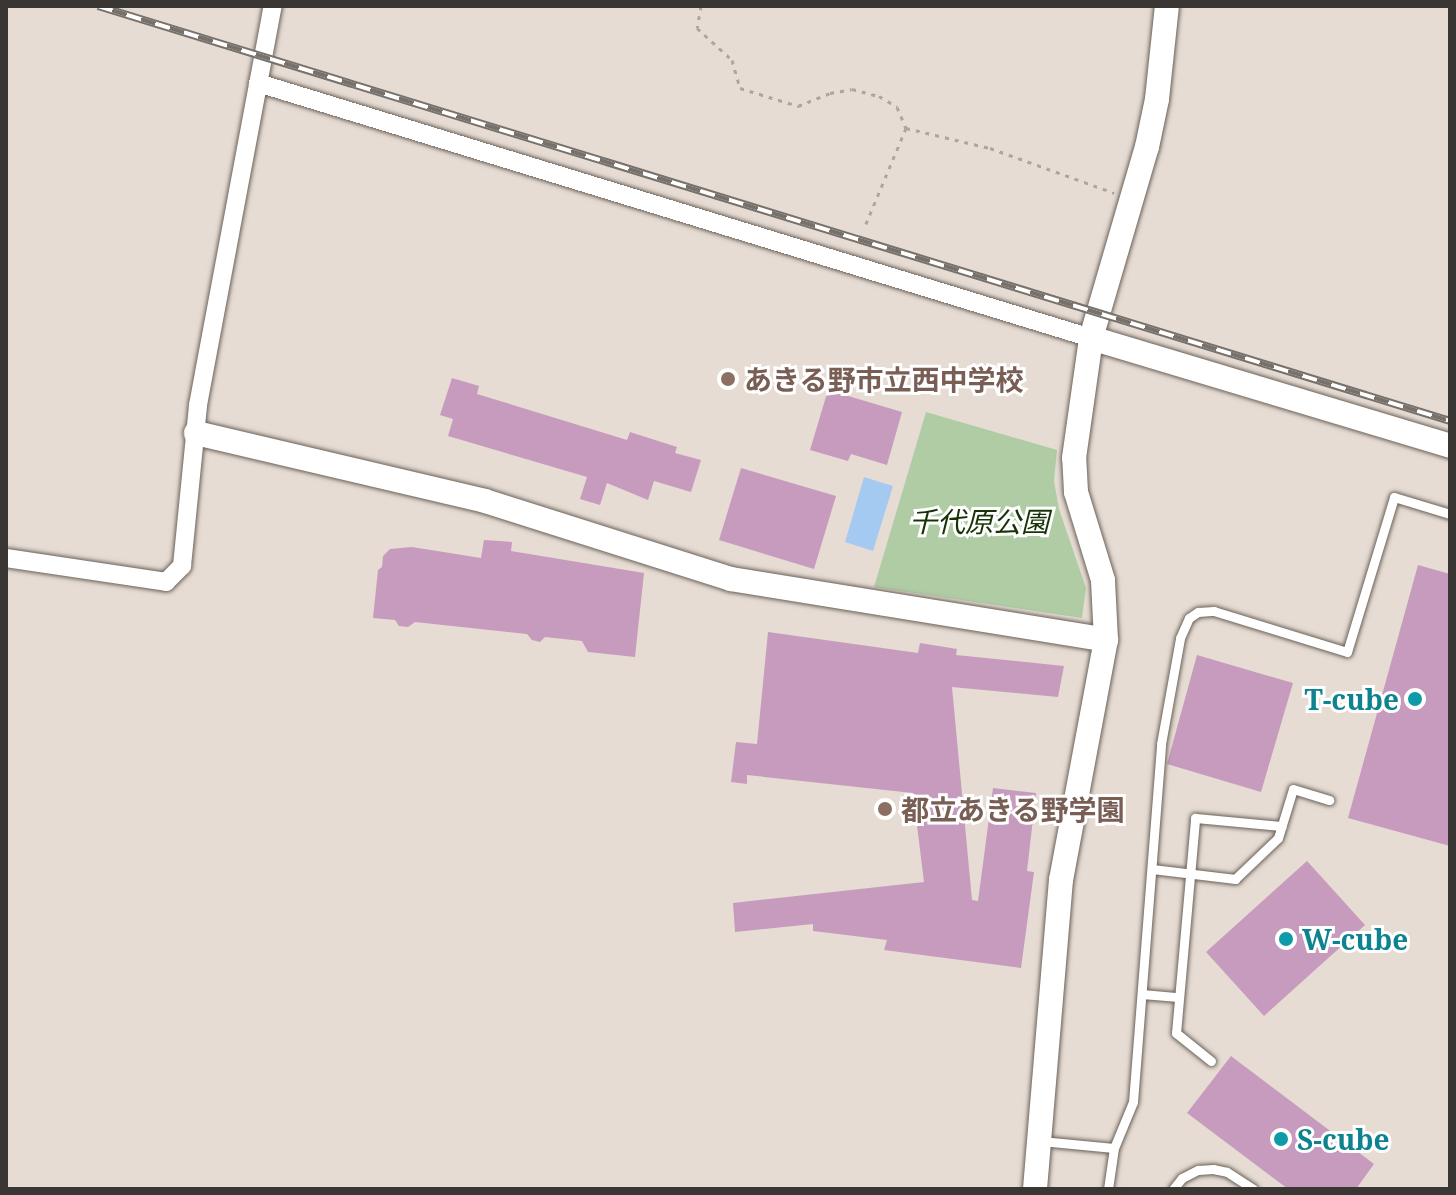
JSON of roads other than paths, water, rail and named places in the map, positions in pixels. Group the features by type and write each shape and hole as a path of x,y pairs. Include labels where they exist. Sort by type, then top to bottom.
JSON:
{"street":[{"path":"6,558 166,582 182,566 196,433 273,6"},
{"path":"1035,1189 1061,880 1106,640 1103,580 1082,517 1074,475 1091,338 1132,200 1157,99 1167,6"},
{"path":"258,83 1450,446"},
{"path":"196,433 485,501 731,579 1106,640"}],"lane":[{"path":"1108,1189 1114,1148 1133,1102 1161,744 1180,638 1189,618 1198,612 1214,611 1347,652 1394,497 1450,514"},
{"path":"1152,869 1235,879 1278,838 1293,789 1329,800"},
{"path":"1211,1061 1176,1033 1195,818 1282,826"},
{"path":"1142,994 1178,997"},
{"path":"1039,1141 1114,1148"},
{"path":"1173,1189 1182,1178 1198,1170 1213,1169 1227,1172 1253,1189"}],"water":[{"path":"864,477 893,486 873,551 845,542"}],"railway":[{"path":"98,6 1450,421"}],"place":[{"name":"あきる野市立西中学校","path":"728,379"},
{"name":"T-cube","path":"1415,699"},
{"name":"都立あきる野学園","path":"885,809"},
{"name":"W-cube","path":"1286,939"},
{"name":"S-cube","path":"1281,1139"}],"park label":[{"name":"千代原公園","path":"979,521"}]}
